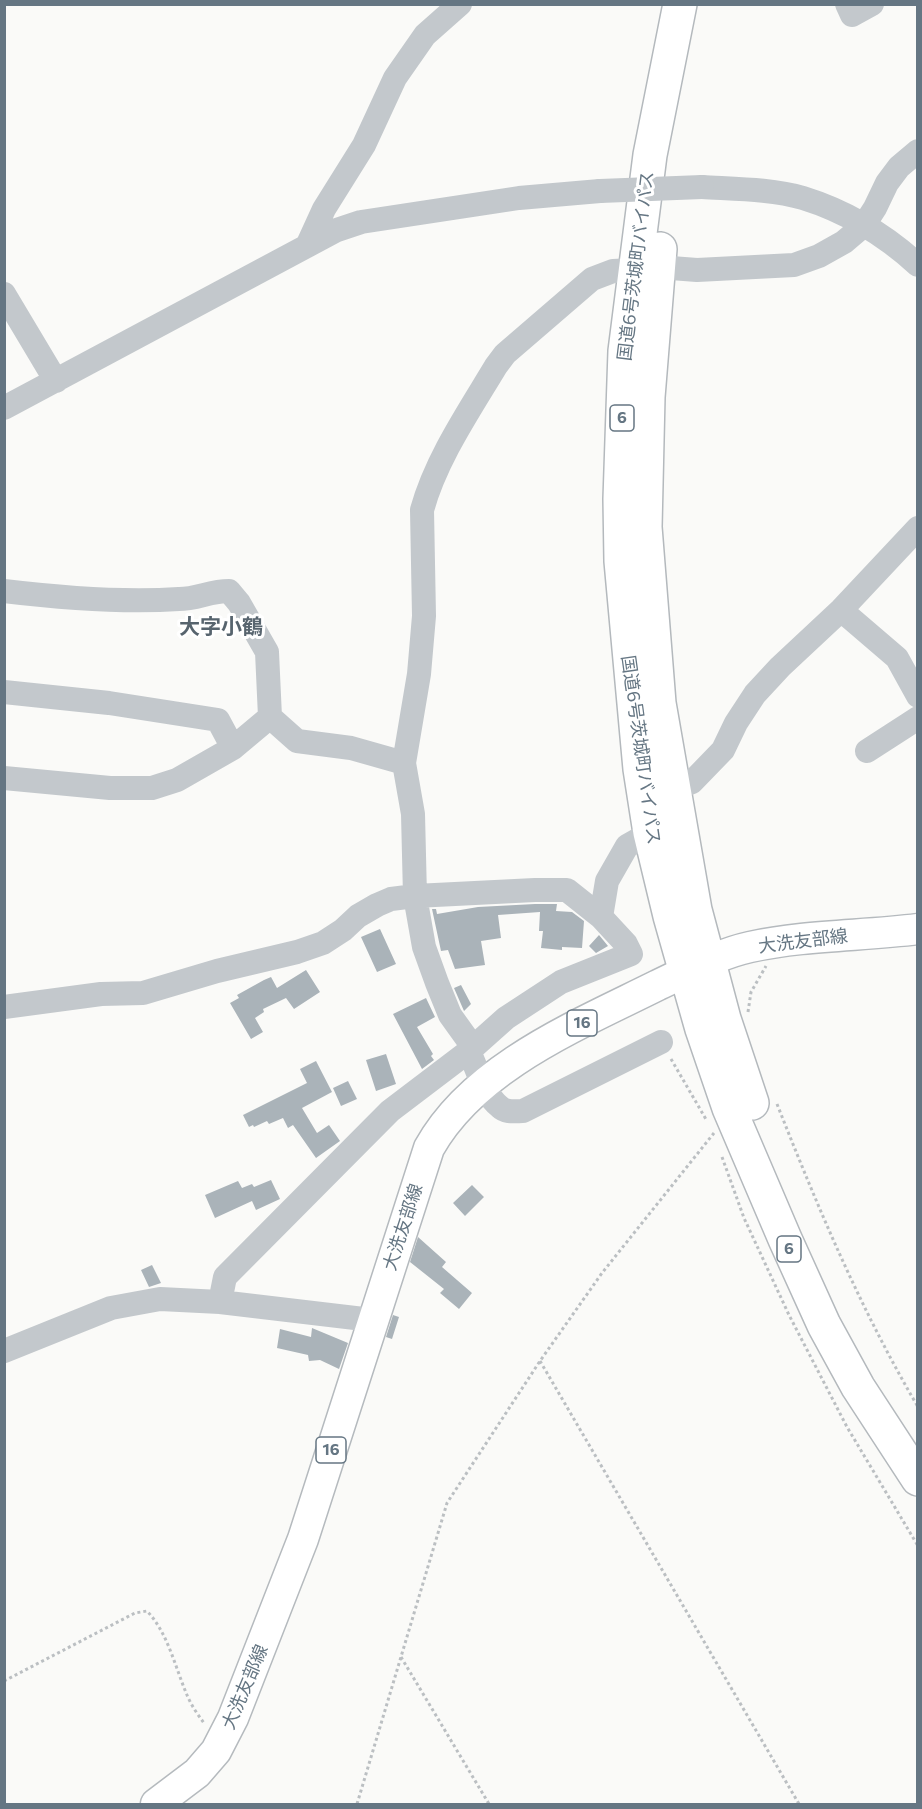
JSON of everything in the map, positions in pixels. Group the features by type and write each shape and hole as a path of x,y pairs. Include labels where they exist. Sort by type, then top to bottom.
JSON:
{"highway":[{"name":"国道6号茨城町バイパス","path":"680,4 650,155 646,268 648,397 645,527 659,703 695,910 697,966 729,1108 784,1239 824,1325 918,1479"},
{"name":"国道6号茨城町バイパス","path":"697,4 646,268 625,351 620,550 634,722 650,833 697,966 797,1218 866,1358 918,1447"}],"main road":[{"name":"大洗友部線","path":"156,1804 197,1773 224,1738 267,1635 303,1539 429,1148 440,1129 462,1104 517,1060 551,1039 697,966 736,951 785,941 918,929"}],"street":[{"path":"308,244 324,209 364,145 395,78 425,35 460,4"},
{"path":"847,4 852,15 872,4"},
{"path":"661,1042 524,1111 507,1111 500,1107 484,1085 471,1049 450,1015 424,947 415,896 413,814 404,763 419,674 424,616 422,510 426,495 444,455 495,366 505,354 592,279 613,271 646,268 698,270 795,264 819,256 844,243 864,225 887,183 899,167 918,151"},
{"path":"4,408 308,244 337,230 361,222 519,198 600,191 702,187 735,189 801,197 830,207 886,239 918,265"},
{"path":"4,294 56,381"},
{"path":"674,789 692,782 723,750 736,723 755,694 780,667 841,610 918,528"},
{"path":"4,591 55,597 138,600 183,599 214,591 229,591 239,603 267,652 270,717 297,741 351,748 404,763"},
{"path":"841,610 907,656 918,696"},
{"path":"4,692 109,703 218,720 233,748"},
{"path":"4,778 110,788 152,788 177,780 233,748 270,717"},
{"path":"867,751 918,718"},
{"path":"601,917 607,881 627,846 650,833"},
{"path":"4,1007 101,994 143,993 297,952 323,944 358,916 391,900 415,896 567,890 607,881"},
{"path":"220,1302 225,1277 390,1111 471,1049 506,1018 561,982 632,954 626,944 601,917 567,890"},
{"path":"4,1352 111,1308 160,1299 220,1302 372,1320"}],"path":[{"path":"750,1020 748,1010 751,992 766,966 786,944 785,941"},
{"path":"777,1104 829,1232 865,1310 918,1407"},
{"path":"357,1804 447,1503 540,1361 602,1273 714,1133"},
{"path":"540,1361 799,1804"},
{"path":"4,1681 135,1613 147,1611 154,1618 188,1698 204,1722 224,1738"},
{"path":"401,1657 489,1804"}],"building":[{"path":"557,904 556,911 572,912 584,921 582,948 562,947 562,950 541,948 543,931 539,931 540,912 498,915 501,938 481,941 485,965 455,969 448,950 441,951 432,909 436,909 437,914 478,907"},
{"path":"380,929 396,964 377,972 361,937"},
{"path":"599,935 608,946 596,953 589,946"},
{"path":"306,970 320,992 294,1009 286,998 263,1009 264,1012 255,1018 263,1032 251,1039 230,1003 239,998 237,995 264,980 271,977 277,988"},
{"path":"461,985 471,1004 464,1011 454,988"},
{"path":"426,998 435,1017 417,1027 433,1054 431,1056 434,1060 422,1069 393,1014"},
{"path":"386,1054 396,1084 376,1091 366,1060"},
{"path":"316,1061 332,1092 302,1108 317,1133 329,1125 340,1141 316,1158 293,1125 288,1128 283,1118 269,1124 267,1121 249,1127 243,1115 307,1083 300,1069"},
{"path":"348,1081 357,1099 341,1106 333,1088"},
{"path":"271,1180 280,1199 256,1210 252,1201 215,1218 205,1195 238,1181 242,1188 252,1184 254,1187"},
{"path":"472,1185 484,1197 465,1216 453,1203"},
{"path":"418,1237 446,1262 442,1267 472,1293 459,1309 440,1293 444,1289 410,1262"},
{"path":"152,1265 161,1283 149,1287 141,1270"},
{"path":"393,1315 399,1317 392,1339 386,1337"},
{"path":"312,1328 348,1343 339,1369 320,1360 309,1361 308,1355 277,1348 280,1329 311,1337"}],"district":[{"name":"大字小鶴","path":"221,627"}]}
